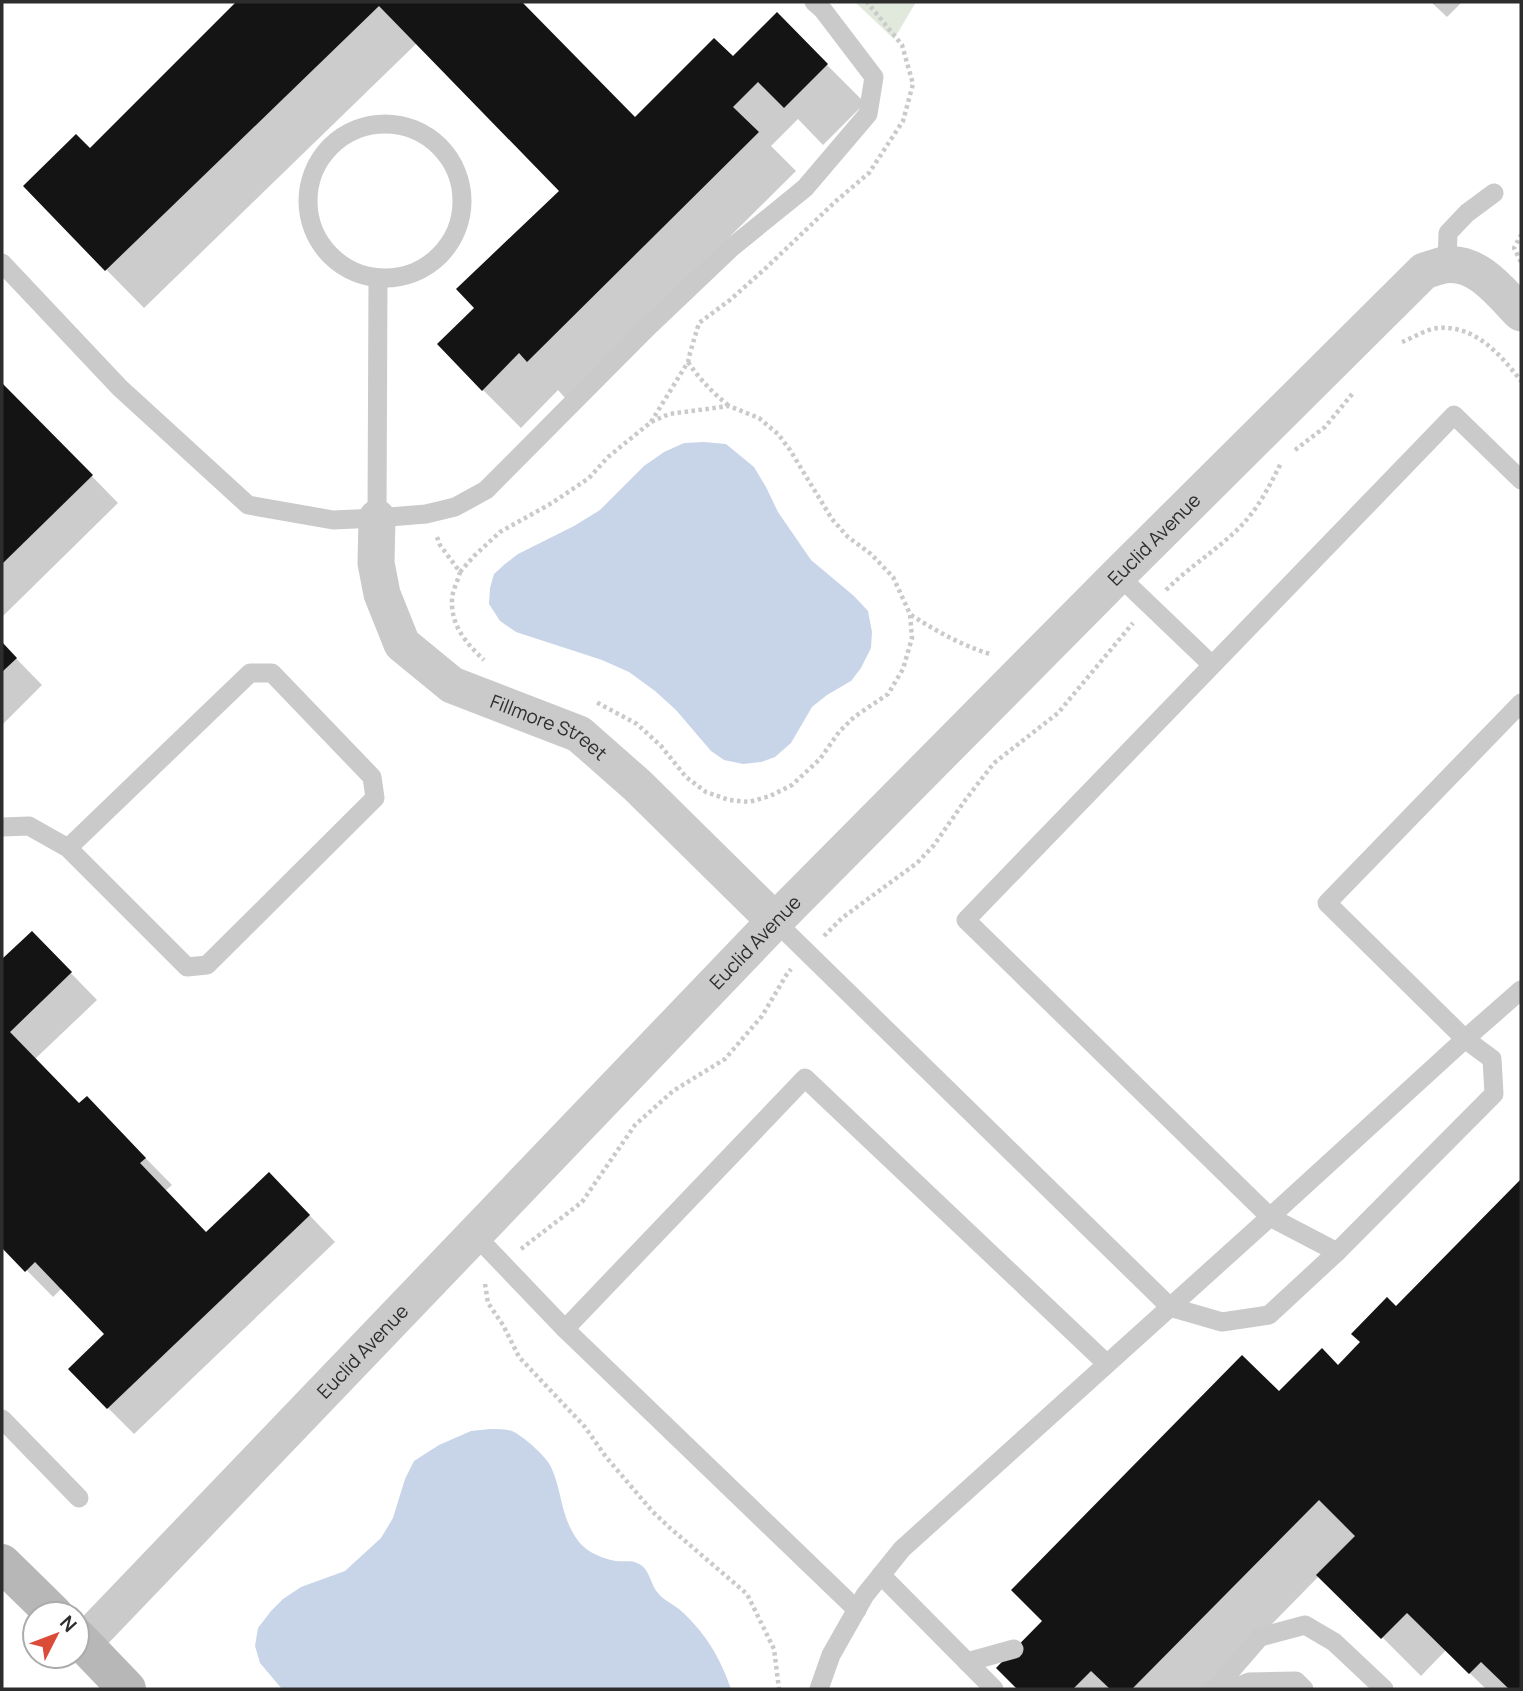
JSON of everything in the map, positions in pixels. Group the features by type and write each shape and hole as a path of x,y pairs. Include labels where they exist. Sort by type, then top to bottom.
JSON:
{"street":[{"path":"1447,264 1468,267 1490,282 1521,313"},
{"name":"Euclid Avenue","path":"91,1629 475,1235 775,922 1118,575 1424,271 1447,264"},
{"name":"Fillmore Street","path":"377,518 376,563 382,594 402,644 452,685 579,734 637,785 775,922"},
{"path":"2,1563 40,1600"},
{"path":"91,1651 127,1689"}],"lane":[{"path":"2,263 120,387 248,505 332,520 426,514 455,507 486,490 648,327 732,248 805,188 868,114 874,77 814,2"},
{"path":"371,125 396,125 421,133 441,149 456,171 462,197 459,223 448,247 429,265 405,276 379,278 355,272 334,259 326,250 318,240 309,217 308,193 314,169 328,148 348,133 371,125"},
{"path":"1447,264 1448,233 1467,213 1494,193"},
{"path":"377,518 379,278"},
{"path":"1337,1252 1270,1217 966,920 1454,415 1521,480"},
{"path":"1118,575 1212,665"},
{"path":"2,827 29,826 68,848 187,967 207,965 375,798 372,777 272,673 250,673 68,848"},
{"path":"775,922 1170,1307 1223,1322 1269,1315 1337,1252 1494,1094 1492,1059 1465,1039 1327,903 1521,703"},
{"path":"819,1689 831,1655 865,1595 902,1549 1521,990"},
{"path":"565,1329 805,1078 1107,1364"},
{"path":"475,1235 565,1329 857,1610"},
{"path":"2,1419 79,1498"},
{"path":"881,1574 994,1689"},
{"path":"1215,1689 1260,1637 1304,1625 1334,1642 1384,1689"},
{"path":"967,1662 1014,1649"},
{"path":"1232,1689 1249,1682 1296,1681 1304,1689"}],"path":[{"path":"1521,235 1514,248 1521,263"},
{"path":"1396,345 1436,328 1465,331 1499,353 1521,380"},
{"path":"592,700 637,723 661,746 686,777 706,792 729,800 749,802 770,796 792,785 820,759 839,732 854,717 888,694 903,669 912,638 910,614 893,576 871,554 848,537 832,519 778,434 759,418 729,406 709,390 688,362"},
{"path":"1293,452 1325,427 1354,391"},
{"path":"488,663 467,644 456,623 452,599 460,572 474,556 500,532 552,503 589,478 608,457 651,422 669,414 729,406"},
{"path":"779,1689 774,1648 747,1594 653,1512 606,1457 585,1427 519,1357 488,1303 485,1283 515,1253 582,1202 635,1125 673,1091 725,1059 762,1016 787,974 842,918 917,863 934,845 994,763 1058,713 1150,606 1196,563 1237,530 1264,497 1283,460"},
{"path":"426,514 440,545 460,572"},
{"path":"910,614 940,634 967,647 1027,667"}],"shaded area":[{"path":"855,2 916,2 894,39"}],"water":[{"path":"684,443 726,444 754,467 778,512 811,560 868,611 872,632 871,648 851,681 812,707 791,743 775,757 761,762 743,764 724,760 711,751 676,710 629,672 602,660 516,632 500,621 489,604 494,574 518,554 600,510 644,466 664,452"},
{"path":"490,1429 516,1433 545,1458 555,1477 568,1523 579,1542 601,1557 641,1565 660,1595 679,1609 704,1636 717,1656 731,1689 282,1689 260,1663 255,1646 258,1628 271,1611 301,1587 345,1571 381,1538 393,1518 405,1479 414,1461 439,1445 471,1431"}],"building":[{"path":"236,2 522,2 635,117 714,38 733,56 777,12 828,64 784,108 758,82 733,107 759,132 527,362 519,353 482,391 437,344 474,308 456,289 559,191 379,6 105,271 23,186 76,134 90,148"},
{"path":"2,383 93,475 2,564"},
{"path":"2,642 17,658 2,672"},
{"path":"32,931 72,972 10,1032 79,1103 87,1096 146,1158 140,1163 206,1232 269,1172 310,1215 107,1409 68,1369 104,1334 35,1262 25,1272 2,1248 2,959"},
{"path":"1521,1179 1521,1689 1509,1689 1481,1662 1469,1674 1407,1613 1381,1639 1316,1575 1355,1536 1319,1500 1132,1689 1110,1689 1091,1671 1073,1689 1017,1689 996,1668 1042,1621 1011,1590 1242,1355 1279,1391 1322,1348 1338,1365 1360,1342 1351,1334 1387,1297 1396,1306"}]}
